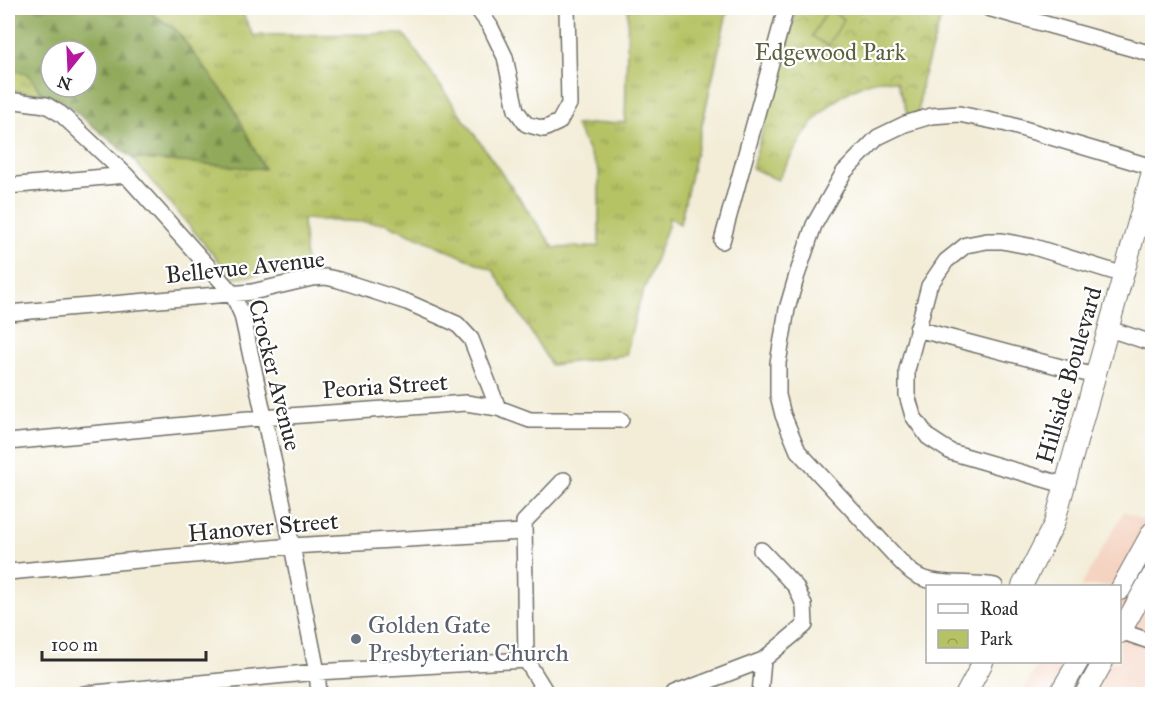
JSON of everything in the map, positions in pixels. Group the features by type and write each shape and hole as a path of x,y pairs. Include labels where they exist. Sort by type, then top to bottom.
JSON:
{"main road":[{"name":"Hillside Boulevard","path":"1023,585 1054,524 1152,172"},
{"path":"1121,586 1152,532"},
{"path":"1121,630 1152,576"},
{"path":"966,694 982,663"},
{"path":"1059,694 1077,663"},
{"path":"1084,694 1102,663"}],"street":[{"path":"477,8 490,26 505,57 516,110 526,124 544,129 559,122 569,104 567,8"},
{"path":"722,241 786,8"},
{"path":"988,8 1152,54"},
{"name":"Crocker Avenue","path":"8,99 36,103 55,109 126,175 232,293 242,315 317,672 319,694"},
{"path":"991,585 934,582 917,576 899,560 798,451 783,415 778,395 778,363 787,309 814,225 844,172 878,137 905,124 931,116 959,114 1007,124 1152,167"},
{"path":"8,186 126,175"},
{"path":"1065,486 951,452 928,437 913,416 907,395 907,370 929,286 946,261 966,245 987,241 1002,241 1034,247 1124,275"},
{"name":"Bellevue Avenue","path":"8,313 252,292 312,278 326,277 407,302 457,324 471,339 498,408"},
{"path":"1108,328 1152,343"},
{"path":"917,329 1095,376"},
{"name":"Peoria Street","path":"8,442 264,417 466,403 498,408 530,420 621,420"},
{"path":"547,694 526,660 523,532 524,522 564,480"},
{"name":"Hanover Street","path":"8,572 291,546 523,532"},
{"path":"674,694 763,660 805,625 804,605 796,587 761,550"},
{"path":"1121,632 1152,642"},
{"path":"84,694 317,672 526,660"},
{"path":"760,694 763,660"}],"shaded area":[{"path":"1124,511 1152,525 1152,694 1021,694 1038,663 1121,663 1121,585 1082,585"}],"green space":[{"path":"8,8 143,8 175,29 231,102 264,169 132,158 58,99 99,99 99,39 39,39 39,90 29,75 8,68"},
{"path":"143,8 240,8 253,35 404,34 554,248 599,246 599,171 575,125 625,122 628,8 728,8 680,224 669,217 668,226 637,309 626,355 551,365 493,270 385,223 303,219 306,267 234,279 132,158 264,168 175,29"},
{"name":"Edgewood Park","path":"797,8 895,10 899,8 944,8 922,81 918,114 909,119 897,82 879,80 857,87 827,107 817,118 800,141 778,180 752,168"},
{"path":"828,9 844,19 828,46 812,36"},
{"path":"8,68 29,75 39,90 39,94 8,90"}],"place":[{"name":"Golden Gate Presbyterian Church","path":"356,639"}]}
